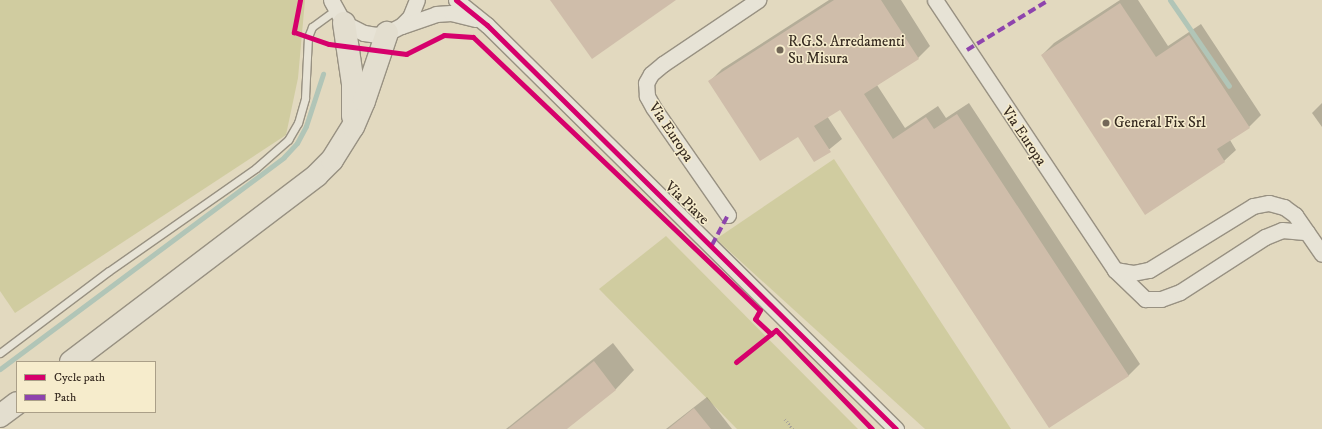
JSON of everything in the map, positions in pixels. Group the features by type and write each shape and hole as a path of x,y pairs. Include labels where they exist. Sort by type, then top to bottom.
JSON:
{"highway":[{"path":"337,11 353,84 353,128"},
{"path":"72,361 317,175 332,160 353,128 394,30"},
{"path":"0,416 16,405"}],"street":[{"path":"394,30 410,17 418,0"},
{"name":"Via Piave","path":"456,0 487,25 896,429"},
{"name":"Via Europa","path":"728,215 653,107 647,96 646,83 651,74 663,64 758,0"},
{"name":"Via Europa","path":"935,0 1115,270 1145,298 1161,299 1180,292 1266,237 1282,230 1307,232"},
{"name":"Via Piave","path":"337,11 364,33 394,30 436,14 451,13 466,15 487,25"},
{"path":"1115,270 1133,273 1150,270 1253,206 1269,203 1284,207 1295,215 1322,254"}],"lane":[{"path":"0,353 109,271 256,168 288,140 298,123 305,98 308,37 312,28 337,11"}],"path":[{"path":"785,419 793,429"}],"shaded area":[{"path":"0,0 305,0 298,78 286,135 15,313 0,291"},
{"path":"834,159 1011,429 925,429 716,239"},
{"path":"666,236 858,429 737,429 599,289"}],"building":[{"path":"550,0 676,0 592,59"},
{"path":"834,0 881,0 919,59 864,94 893,139 926,117 934,129 957,114 1129,376 1049,428 840,110 814,126 831,152 814,162 798,137 760,161 708,81"},
{"path":"1120,3 1156,57 1189,35 1250,128 1217,149 1225,162 1145,215 1041,55"},
{"path":"594,361 616,390 567,429 508,429"},
{"path":"694,408 711,429 668,429"}],"waterway":[{"path":"1170,0 1229,86"},
{"path":"0,369 284,157 297,143 306,126 323,74"}],"marked path":[{"path":"967,50 1049,0"},
{"path":"712,245 728,215"}],"cycle path":[{"path":"300,0 294,32 329,44 406,54 444,35 473,37 760,310 755,319 771,334"},
{"path":"456,0 487,25 896,429"},
{"path":"736,362 776,330 872,429"}],"place":[{"name":"R.G.S. Arredamenti Su Misura","path":"780,50"},
{"name":"General Fix Srl","path":"1106,123"}]}
